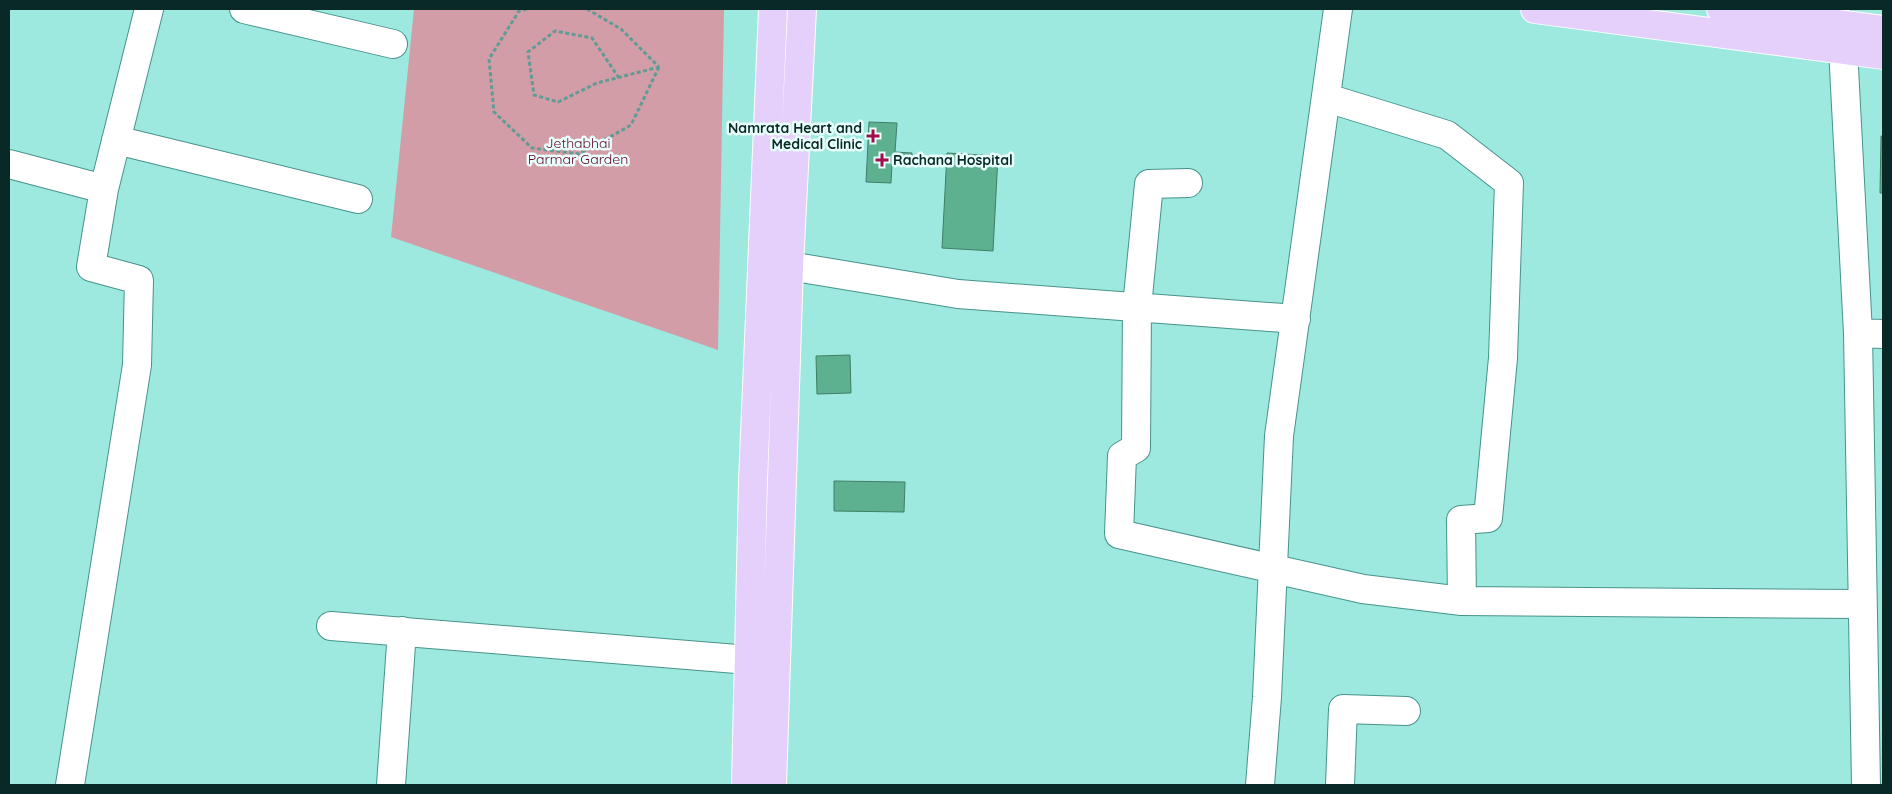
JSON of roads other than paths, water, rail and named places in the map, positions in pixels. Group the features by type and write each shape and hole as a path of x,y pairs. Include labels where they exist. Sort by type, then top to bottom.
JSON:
{"main road":[{"path":"746,785 753,481 773,9"},
{"path":"772,785 789,266 802,9"},
{"path":"1535,9 1883,30"},
{"path":"1721,9 1839,27 1883,55"}],"street":[{"path":"244,9 393,44"},
{"path":"1260,785 1279,436 1328,98 1338,9"},
{"path":"70,785 137,364 139,280 91,267 104,189 144,10"},
{"path":"1839,27 1871,333 1861,604 1871,775"},
{"path":"1328,98 1447,134 1509,183 1503,358 1488,518 1460,520 1462,601"},
{"path":"116,140 358,199"},
{"path":"9,164 104,189"},
{"path":"1188,183 1149,184 1136,306 1136,448 1122,456 1119,534 1363,588 1462,601 1861,604"},
{"path":"789,266 958,294 1296,319"},
{"path":"331,626 749,660"},
{"path":"391,785 402,631"},
{"path":"1340,785 1343,709 1406,711"}],"place":[{"name":"Namrata Heart and Medical Clinic","path":"873,136"},
{"name":"Rachana Hospital","path":"882,160"}],"park label":[{"name":"Jethabhai Parmar Garden","path":"578,152"}]}
